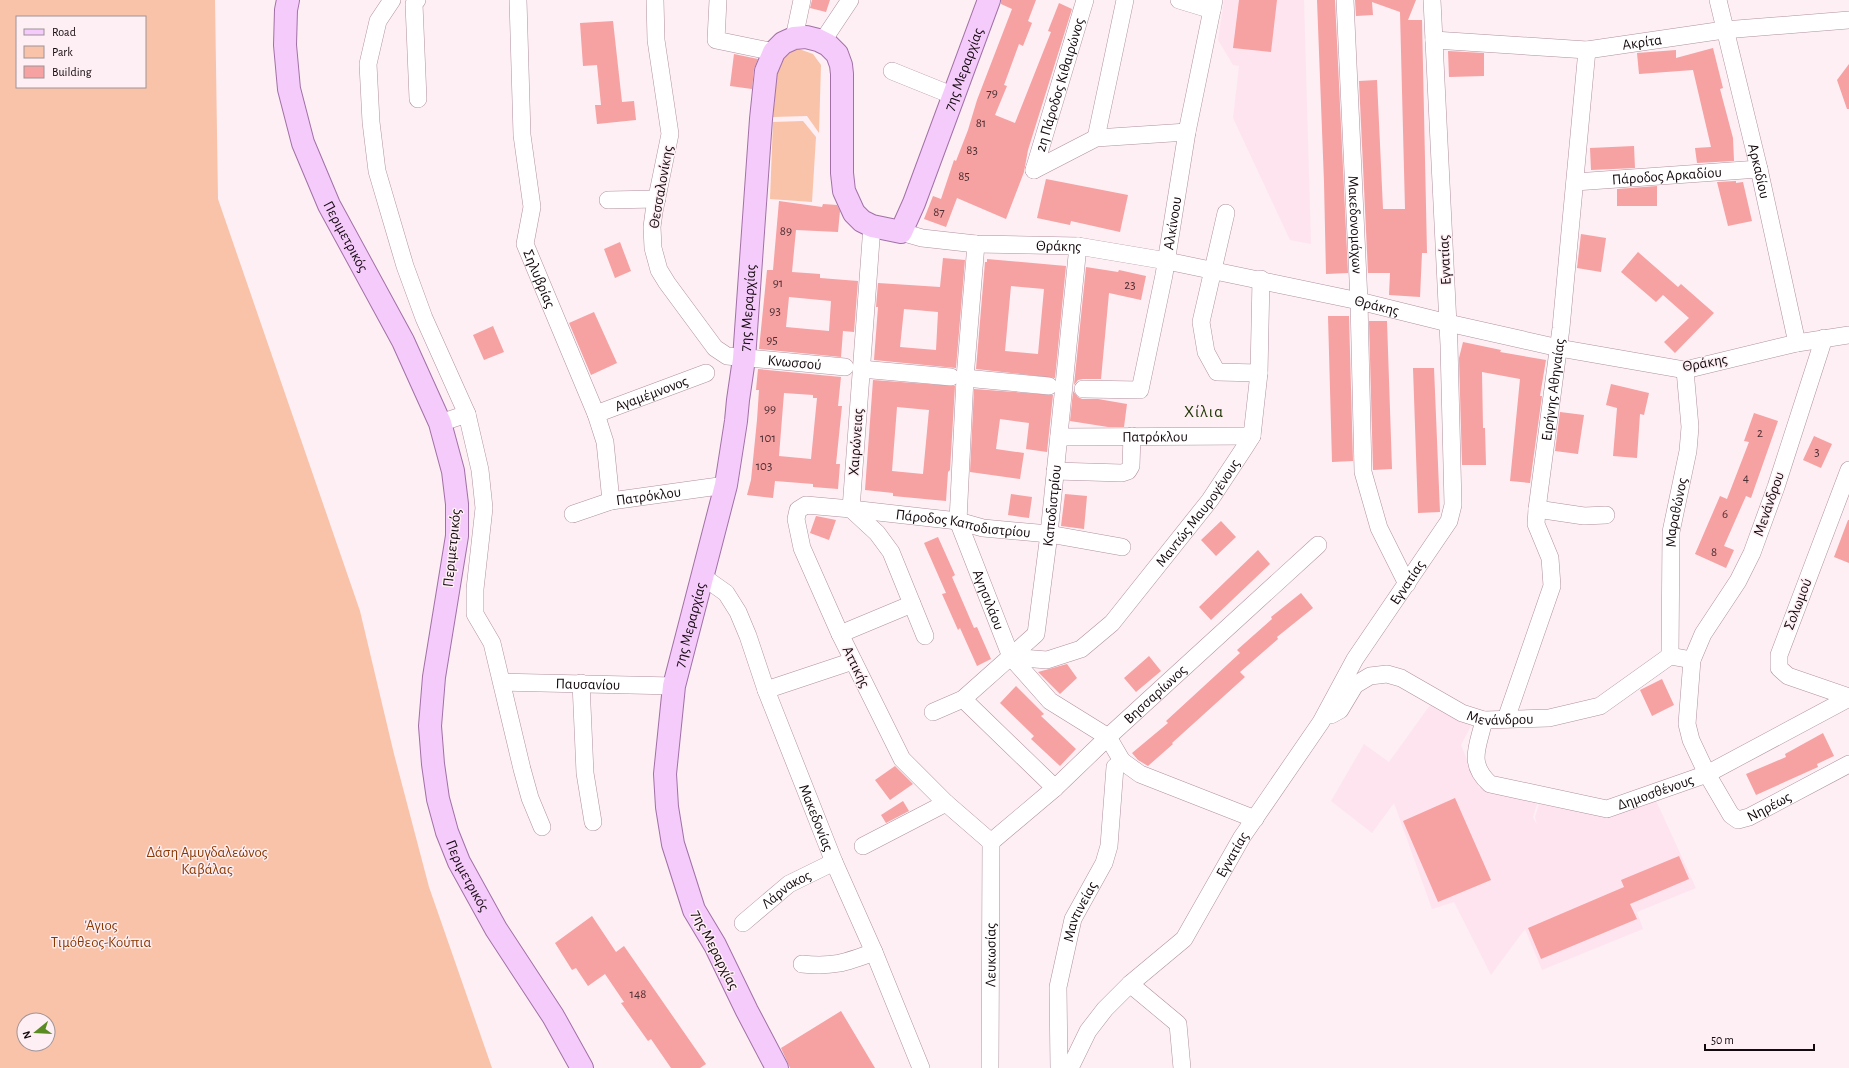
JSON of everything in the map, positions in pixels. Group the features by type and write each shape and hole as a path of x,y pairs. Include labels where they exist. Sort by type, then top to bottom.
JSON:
{"main road":[{"name":"Περιμετρικός","path":"288,0 284,45 289,89 303,143 329,205 403,341 440,422 453,471 458,504 457,536 434,676 431,719 433,764 438,799 447,832 459,862 496,929 553,1016 582,1068"},
{"name":"7ης Μεραρχίας","path":"901,232 914,203 989,0"},
{"path":"794,38 806,37 828,45 837,54 842,65 842,173 844,191 854,213 862,221 872,226 901,232"},
{"name":"7ης Μεραρχίας","path":"777,1068 715,945 694,910 673,844 667,807 665,774 674,686 726,485 744,358 761,119 766,71 774,52 783,43 794,38"}],"street":[{"path":"392,0 378,21 368,64 371,122 377,171 405,266 424,318 467,414 480,470 484,508 475,588 475,614 492,643 530,798 542,827"},
{"path":"417,0 414,4 418,99"},
{"name":"Σηλυβρίας","path":"518,0 522,135 532,207 525,244 596,414 606,442 611,502"},
{"name":"Θεσσαλονίκης","path":"655,0 656,40 670,134 657,199 652,238 659,270 715,348 727,356 744,358"},
{"path":"718,0 716,40 774,52"},
{"path":"794,38 802,0"},
{"path":"822,42 850,0"},
{"name":"2η Πάροδος Κιθαιρώνος","path":"1085,0 1034,170 1096,138"},
{"path":"1125,0 1096,138 1187,132"},
{"path":"1179,0 1213,5"},
{"name":"Μακεδονομάχων","path":"1345,0 1359,301 1363,472 1379,528 1407,584"},
{"name":"Εγνατίας","path":"1070,1068 1088,1031 1105,1009 1130,984 1184,939 1242,837 1321,722 1355,659 1449,521 1453,505 1448,323 1432,0"},
{"name":"Αρκαδίου","path":"1718,0 1724,30 1759,169 1797,344"},
{"name":"Αλκίνοου","path":"1083,389 1140,390 1167,261 1187,132 1213,5"},
{"name":"Ακρίτα","path":"1434,40 1587,50 1724,30 1849,20"},
{"name":"Ειρήνης Αθηναίας","path":"1506,719 1552,586 1550,558 1536,524 1536,509 1559,348 1587,50"},
{"path":"892,71 954,96"},
{"name":"Πάροδος Αρκαδίου","path":"1575,182 1759,169"},
{"path":"608,200 657,199"},
{"path":"1226,213 1200,322 1206,352 1217,372 1259,373"},
{"name":"Χαιρώνειας","path":"851,509 853,368 872,226"},
{"name":"Θράκης","path":"901,232 922,238 976,244 1078,246 1167,261 1261,279 1559,348 1685,370 1824,338 1849,335"},
{"name":"Αγησιλάου","path":"976,244 958,377 958,521 1011,657 1050,701 1108,737 1122,761 1140,774 1255,819"},
{"name":"Καποδιστρίου","path":"933,712 963,699 1036,634 1049,534 1054,471 1059,437 1078,246"},
{"name":"Μαντώς Μαυρογένους","path":"1011,657 1047,660 1081,649 1112,623 1210,500 1252,436 1259,373 1261,279"},
{"name":"Μενάνδρου","path":"1707,774 1690,740 1687,724 1692,660 1703,634 1738,581 1752,553 1776,487 1824,338"},
{"name":"Κνωσσού","path":"744,358 1049,386"},
{"name":"Μαραθώνος","path":"1670,656 1671,532 1688,451 1690,427 1685,370"},
{"name":"Αγαμέμνονος","path":"596,414 706,373"},
{"path":"440,422 467,414"},
{"path":"1054,471 1122,473 1128,471 1131,466 1132,436"},
{"name":"Πατρόκλου","path":"1059,437 1252,436"},
{"name":"Σολωμού","path":"1849,470 1779,655 1779,668 1788,676 1849,697"},
{"name":"Πατρόκλου","path":"573,514 611,502 726,485"},
{"name":"Αττικής","path":"851,509 806,505 798,510 796,514 798,533 802,548 840,634 902,759 946,803 991,842"},
{"path":"851,509 877,533 891,552 925,636"},
{"name":"Πάροδος Καποδιστρίου","path":"851,509 958,521 983,528 1049,534 1122,546"},
{"path":"1536,509 1584,516 1606,515"},
{"name":"Βησσαρίωνος","path":"991,842 1056,788 1108,737 1318,545"},
{"name":"Μακεδονίας","path":"702,576 726,593 738,612 748,636 766,690 834,862 874,952 921,1068"},
{"path":"840,634 912,604"},
{"path":"1670,656 1692,660"},
{"name":"Μενάνδρου","path":"1321,722 1340,710 1355,685 1370,676 1388,674 1401,678 1462,713 1484,720 1549,718 1600,706 1670,656"},
{"path":"766,690 853,661"},
{"name":"Παυσανίου","path":"502,682 674,686"},
{"path":"581,683 585,773 593,822"},
{"name":"Δημοσθένους","path":"1484,720 1475,761 1480,775 1490,784 1607,808 1707,774 1849,697"},
{"path":"963,699 1056,788"},
{"name":"Μαντινείας","path":"1060,1068 1058,986 1065,951 1073,919 1104,863 1109,846 1115,767 1122,761"},
{"name":"Νηρέως","path":"1707,774 1731,815 1738,820 1749,817 1849,764"},
{"path":"863,846 946,803"},
{"name":"Λευκωσίας","path":"990,1068 991,842"},
{"name":"Λάρνακος","path":"743,923 789,884 834,862"},
{"path":"802,964 822,966 844,963 874,952"},
{"path":"1130,984 1178,1024 1182,1068"}],"shaded area":[{"path":"1224,0 1304,0 1311,244 1290,240 1233,118 1239,66 1233,65 1218,40"},
{"path":"1433,701 1471,726 1461,745 1479,788 1497,779 1541,791 1533,817 1537,825 1535,817 1543,791 1603,813 1653,794 1696,888 1637,912 1643,929 1542,970 1525,929 1491,975 1454,902 1432,909 1394,803 1372,833 1331,801 1364,744 1389,762"}],"green space":[{"name":"Δάση Αμυγδαλεώνος Καβάλας","path":"0,0 215,0 218,199 360,611 394,754 429,887 492,1068 0,1068"},
{"path":"799,49 813,54 821,65 819,133 807,116 773,117 778,65 787,54"},
{"path":"803,121 816,137 812,202 770,199 773,122"}],"building":[{"path":"812,0 830,0 826,12 810,8"},
{"path":"1001,0 1036,0 1028,21 1032,23 1023,46 1019,44 1004,85 1007,86 995,115 1015,123 1051,32 1048,31 1059,3 1072,9 1028,150 1024,172 1006,219 957,198 946,227 924,219 933,196 941,199 954,160 956,161 968,130 977,100 1012,9 1001,4"},
{"path":"1239,0 1277,0 1271,52 1233,48"},
{"path":"1317,0 1335,0 1348,273 1326,274"},
{"path":"1355,0 1416,0 1408,20 1422,20 1427,253 1422,253 1420,297 1389,295 1390,273 1368,273 1359,81 1377,80 1383,209 1405,209 1400,12 1372,2 1373,15 1356,16"},
{"path":"613,21 622,102 634,101 636,120 597,124 595,105 601,105 597,65 583,66 580,23"},
{"path":"1713,48 1723,88 1720,89 1733,138 1734,161 1697,163 1695,148 1711,147 1693,70 1639,74 1637,53 1676,50 1676,58"},
{"path":"1448,51 1484,53 1484,76 1449,77"},
{"path":"734,54 758,59 754,69 752,89 730,86"},
{"path":"1849,64 1849,109 1847,109 1837,80"},
{"path":"1634,146 1635,168 1591,170 1590,148"},
{"path":"1046,179 1128,195 1120,232 1071,221 1070,225 1037,218"},
{"path":"1736,181 1736,183 1743,182 1752,221 1728,226 1717,182"},
{"path":"1657,186 1657,206 1617,206 1617,189"},
{"path":"779,201 822,207 823,204 837,205 840,211 838,232 796,230 792,272 820,274 820,278 858,281 854,332 843,331 841,357 759,349 767,270 773,270","holes":["789,297 831,301 829,331 786,327"]},
{"path":"1581,234 1606,238 1601,272 1577,268"},
{"path":"620,242 631,271 615,278 604,249"},
{"path":"1638,252 1678,287 1681,284 1714,313 1675,353 1664,342 1689,318 1663,295 1656,302 1621,272"},
{"path":"943,258 965,260 956,368 874,360 878,307 876,307 878,283 940,287","holes":["904,309 938,312 936,350 900,347"]},
{"path":"987,259 1066,266 1055,378 976,369 985,262 987,262","holes":["1011,286 1044,289 1038,354 1005,351"]},
{"path":"1086,267 1118,272 1119,270 1146,276 1141,300 1109,293 1101,379 1078,380 1074,385"},
{"path":"594,312 617,363 591,375 569,323"},
{"path":"1328,316 1349,316 1353,461 1332,462"},
{"path":"1369,321 1387,321 1392,469 1373,470"},
{"path":"493,326 504,352 484,360 473,335"},
{"path":"1463,342 1501,350 1500,352 1546,360 1540,396 1542,396 1530,483 1510,481 1520,379 1482,372 1483,428 1485,428 1486,465 1462,465 1459,358"},
{"path":"1413,368 1434,368 1440,512 1418,513"},
{"path":"758,369 841,377 838,406 842,406 836,464 840,464 838,489 813,487 813,484 775,481 773,498 747,495 751,480 757,420 759,390 756,390","holes":["784,393 813,395 813,398 817,398 811,459 779,456"]},
{"path":"873,380 955,386 950,470 948,472 946,501 893,496 893,493 865,490","holes":["897,407 929,410 923,474 892,471"]},
{"path":"1611,384 1649,393 1644,415 1640,414 1637,458 1613,456 1617,408 1606,405"},
{"path":"974,389 1053,395 1047,452 1026,449 1029,423 1000,419 996,449 1024,453 1020,479 970,472"},
{"path":"1073,391 1082,399 1098,399 1127,404 1124,427 1108,427 1070,421"},
{"path":"1560,412 1584,415 1578,454 1555,451"},
{"path":"1754,413 1778,421 1751,498 1746,496 1724,546 1734,550 1726,568 1695,554 1720,496 1727,499 1749,442 1744,441"},
{"path":"1814,436 1832,444 1821,468 1803,460"},
{"path":"1011,494 1032,497 1029,518 1008,515"},
{"path":"1065,494 1087,496 1084,529 1061,526"},
{"path":"816,516 836,520 829,540 810,533"},
{"path":"1849,520 1849,563 1834,557"},
{"path":"1221,521 1236,537 1216,556 1201,540"},
{"path":"938,537 955,575 952,577 974,628 977,627 991,659 977,666 960,628 958,630 942,594 946,593 924,543"},
{"path":"1258,550 1270,564 1211,620 1199,607"},
{"path":"1301,593 1313,608 1277,637 1278,639 1240,672 1245,677 1148,766 1138,760 1132,753 1168,723 1166,721 1240,653 1237,650 1272,619 1271,617"},
{"path":"1149,656 1161,671 1136,692 1124,678"},
{"path":"1067,664 1077,678 1060,694 1038,672"},
{"path":"1662,679 1674,705 1652,716 1640,690"},
{"path":"1016,686 1044,714 1041,716 1076,749 1060,766 1031,739 1034,736 1000,703"},
{"path":"1823,733 1834,756 1817,764 1818,767 1756,795 1746,774 1786,757 1785,754"},
{"path":"895,766 913,784 890,800 875,780"},
{"path":"1455,798 1491,880 1438,902 1403,821"},
{"path":"903,801 909,811 886,823 881,815"},
{"path":"1679,856 1689,879 1630,904 1637,919 1541,959 1528,928 1624,887 1621,880"},
{"path":"592,916 616,952 624,946 706,1064 700,1068 671,1068 651,1039 648,1041 621,1003 624,1002 605,974 588,986 576,968 572,970 555,943"},
{"path":"841,1011 875,1068 790,1068 781,1048"}],"district":[{"name":"Χίλια","path":"1204,411"}],"park label":[{"name":"'Αγιος Τιμόθεος-Κούπια","path":"101,934"}]}
